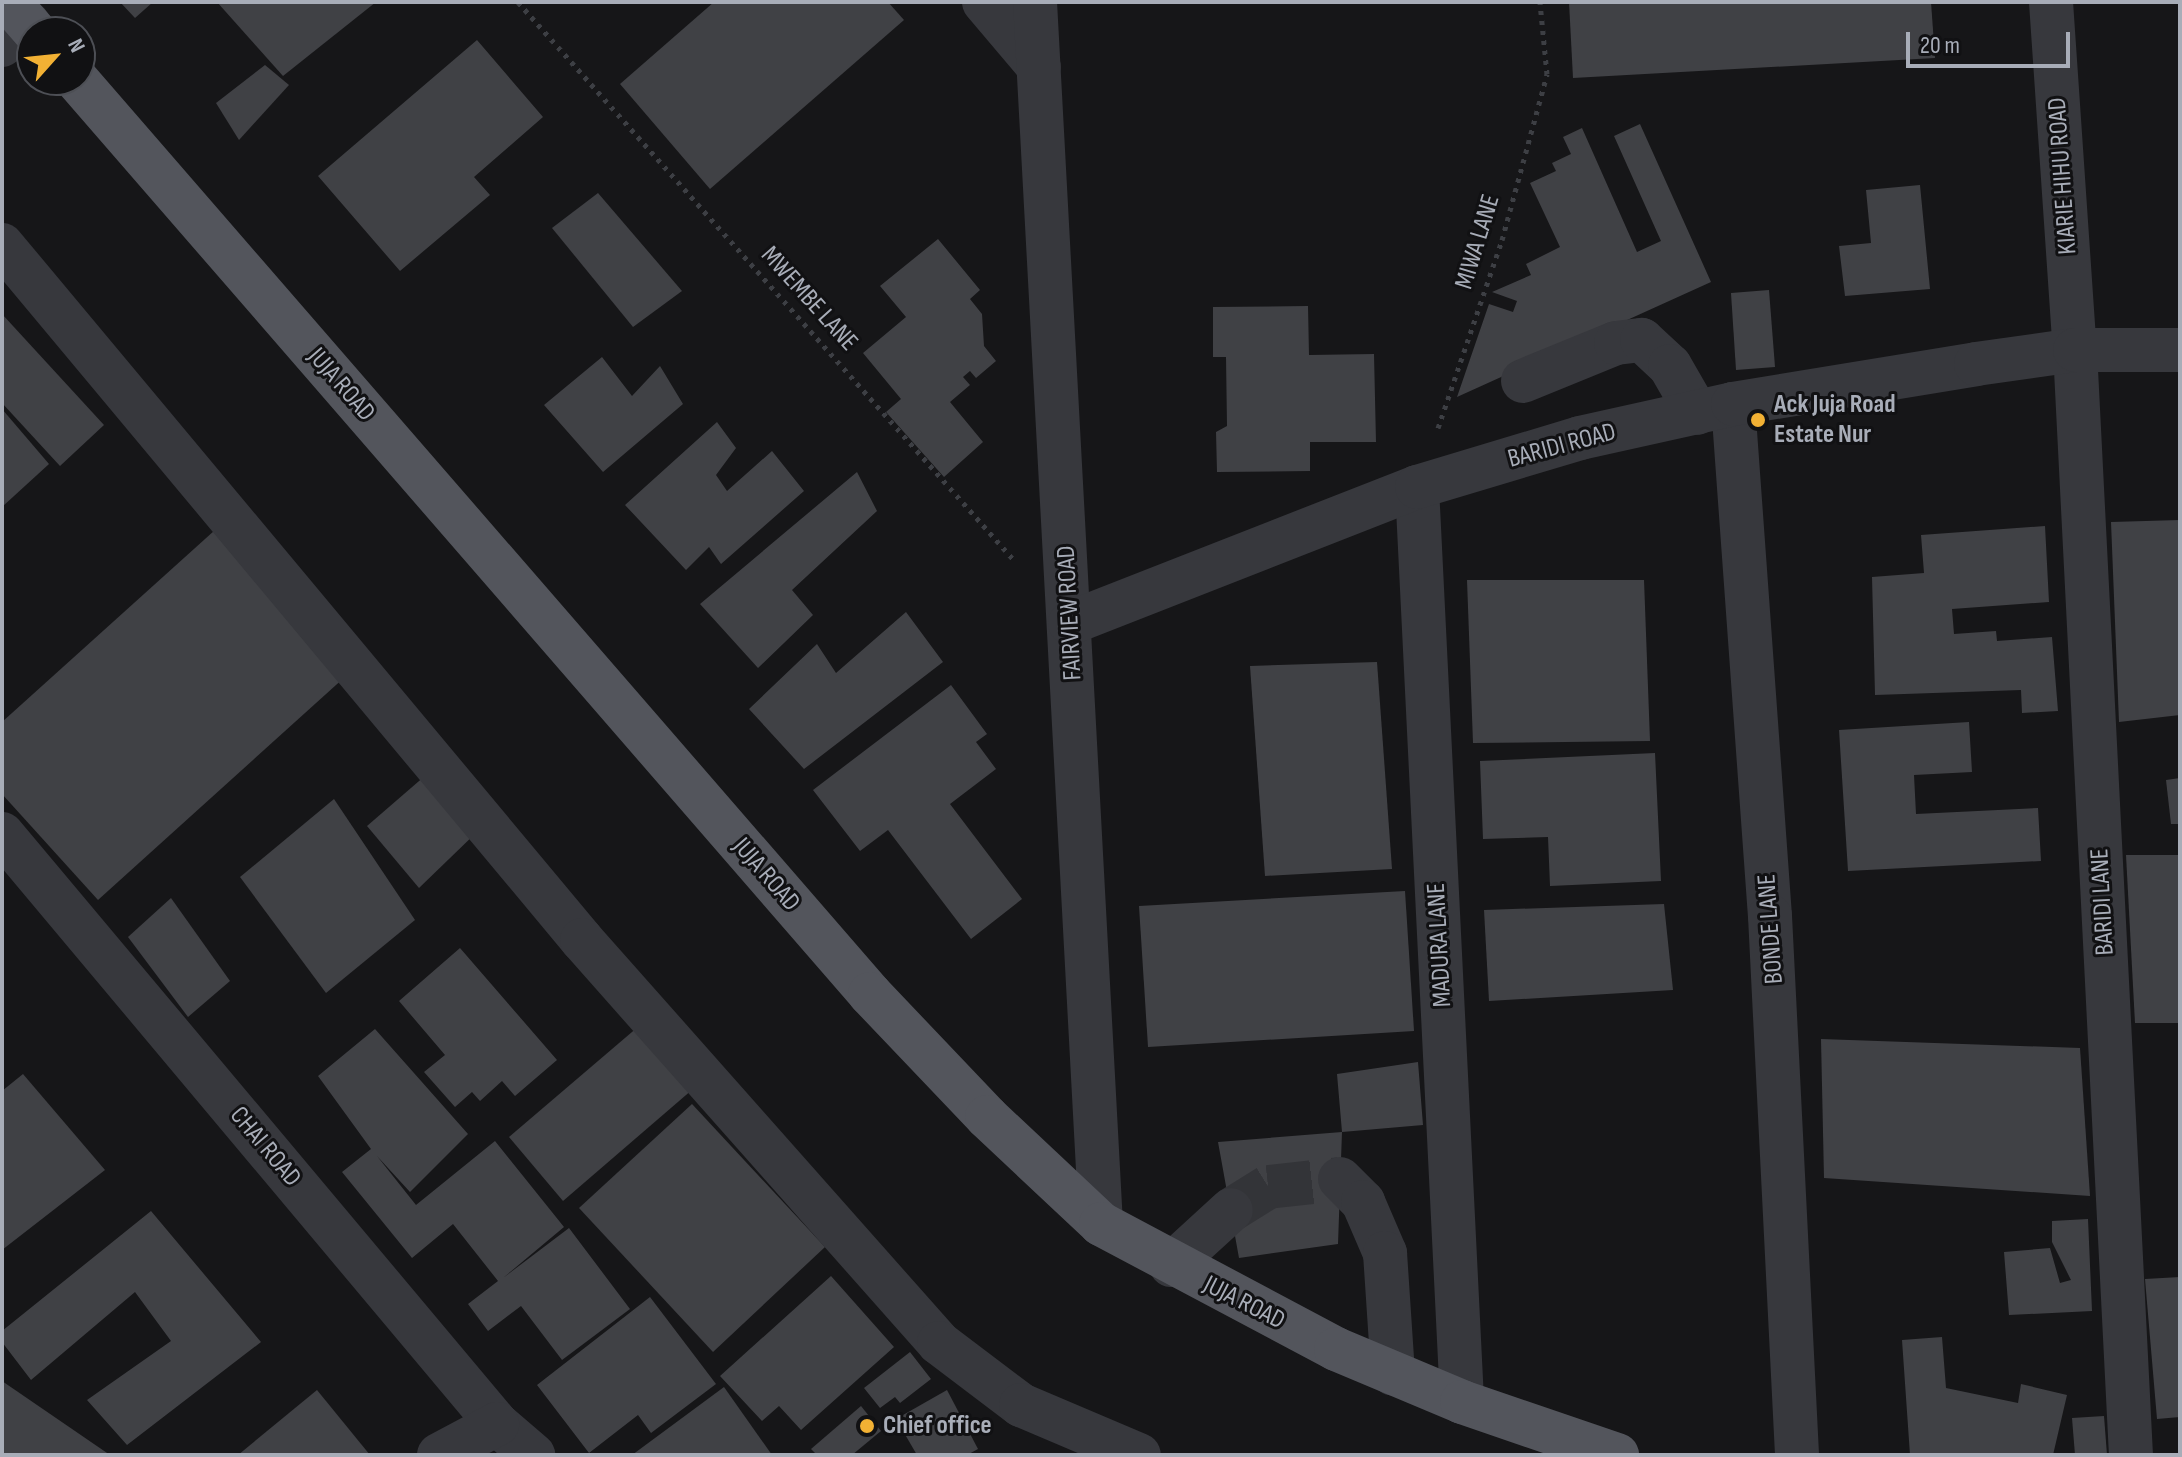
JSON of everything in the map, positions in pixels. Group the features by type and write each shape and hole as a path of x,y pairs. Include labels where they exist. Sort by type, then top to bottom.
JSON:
{"main road":[{"name":"JUJA ROAD","path":"91,96 870,994 987,1117 1101,1224 1171,1265 1393,1374 1462,1402 1617,1455"}],"street":[{"path":"984,2 1039,67"},
{"name":"FAIRVIEW ROAD","path":"1035,2 1101,1224"},
{"name":"KIARIE HIHU ROAD","path":"2051,2 2075,350"},
{"path":"2,245 582,940 939,1343 1021,1405 1139,1455"},
{"path":"1523,381 1616,343 1642,340 1715,409"},
{"name":"BARIDI ROAD","path":"1070,623 1417,487 1580,438 1715,409 2075,350 2180,350"},
{"name":"BARIDI LANE","path":"2075,350 2131,1455"},
{"name":"BONDE LANE","path":"1715,409 1770,916 1797,1455"},
{"name":"MADURA LANE","path":"1417,487 1462,1402"},
{"name":"CHAI ROAD","path":"2,834 497,1424 533,1455"},
{"path":"1340,1179 1363,1202 1385,1253 1393,1374"},
{"path":"1171,1265 1231,1210"},
{"path":"439,1455 497,1424"}],"path":[{"name":"MWEMBE LANE","path":"518,2 1017,563"},
{"name":"MIWA LANE","path":"1417,487 1502,240 1547,74 1540,2"}],"building":[{"path":"120,2 153,2 135,18"},
{"path":"217,2 376,2 283,76"},
{"path":"714,2 888,2 904,20 710,189 620,84"},
{"path":"1569,2 1931,2 1935,58 1573,78"},
{"path":"477,40 543,117 474,177 490,195 400,271 318,176"},
{"path":"265,65 289,85 239,140 216,103"},
{"path":"1640,124 1711,282 1457,397 1489,304 1513,312 1517,301 1492,292 1531,275 1526,264 1560,247 1530,183 1556,171 1552,163 1571,154 1563,137 1582,128 1637,252 1661,241 1614,136"},
{"path":"1920,185 1930,289 1845,296 1839,246 1871,243 1866,190"},
{"path":"598,193 682,291 633,327 552,228"},
{"path":"938,239 980,290 970,299 982,314 984,346 996,361 976,378 970,371 963,377 970,385 950,402 983,442 944,477 886,412 901,399 863,353 906,317 880,286"},
{"path":"1769,290 1775,367 1736,370 1731,293"},
{"path":"1308,306 1309,355 1374,354 1376,442 1310,442 1310,471 1217,472 1216,432 1227,426 1226,357 1213,357 1213,307"},
{"path":"2,314 104,425 60,466 2,403"},
{"path":"602,357 632,396 660,366 683,404 603,472 544,405"},
{"path":"2,409 49,464 2,507"},
{"path":"717,422 736,448 716,475 727,491 772,451 804,491 721,564 709,547 686,570 625,505"},
{"path":"857,472 877,511 792,590 813,615 758,668 700,604"},
{"path":"2180,520 2180,715 2119,722 2111,522"},
{"path":"2045,526 2049,602 1952,609 1954,634 1996,631 1997,641 2052,637 2058,711 2022,713 2021,690 1875,695 1872,577 1924,573 1921,535"},
{"path":"215,530 346,676 98,900 2,794 2,722"},
{"path":"1467,580 1644,580 1650,741 1473,743"},
{"path":"906,612 943,662 804,769 749,709 817,644 836,673"},
{"path":"1377,662 1392,869 1265,876 1250,666"},
{"path":"951,685 987,734 976,742 996,769 950,804 1022,899 971,939 888,830 860,851 813,790"},
{"path":"1969,722 1972,772 1914,775 1916,814 2038,808 2041,861 1848,871 1839,730"},
{"path":"1655,753 1661,881 1550,886 1548,837 1483,839 1480,761"},
{"path":"426,775 479,830 419,888 367,826"},
{"path":"2180,778 2180,824 2171,824 2166,780"},
{"path":"334,799 415,920 326,993 240,877"},
{"path":"2126,855 2180,855 2180,1023 2135,1023"},
{"path":"1405,891 1414,1031 1148,1047 1139,906"},
{"path":"171,898 230,981 188,1017 128,937"},
{"path":"1664,904 1673,990 1489,1001 1484,910"},
{"path":"460,948 557,1060 515,1096 502,1081 480,1101 472,1092 455,1107 424,1072 445,1055 399,1001"},
{"path":"639,1026 693,1089 563,1201 509,1137"},
{"path":"375,1029 468,1134 410,1192 377,1156 416,1205 495,1141 564,1227 503,1278 569,1228 630,1309 562,1360 521,1306 488,1331 468,1304 498,1281 453,1224 412,1258 342,1172 371,1149 318,1076"},
{"path":"1821,1039 2080,1048 2090,1196 1824,1178"},
{"path":"1418,1062 1423,1125 1342,1132 1337,1074"},
{"path":"23,1074 105,1170 2,1250 2,1091"},
{"path":"692,1104 825,1247 713,1352 579,1208"},
{"path":"1342,1132 1338,1244 1239,1258 1218,1142"},
{"path":"151,1211 261,1342 127,1445 87,1400 171,1341 135,1292 31,1380 2,1342 2,1331"},
{"path":"2088,1219 2092,1311 2009,1315 2004,1252 2050,1248 2060,1283 2071,1280 2052,1242 2052,1221"},
{"path":"831,1276 894,1347 801,1430 779,1406 762,1421 720,1376"},
{"path":"2180,1277 2180,1417 2157,1419 2145,1279"},
{"path":"650,1297 716,1384 651,1433 638,1415 589,1453 537,1385"},
{"path":"1942,1337 1946,1388 2018,1403 2021,1384 2067,1395 2053,1455 1910,1455 1902,1340"},
{"path":"910,1352 931,1379 900,1403 895,1397 880,1408 864,1388"},
{"path":"2,1381 110,1455 2,1455"},
{"path":"724,1387 772,1455 632,1455"},
{"path":"317,1390 370,1455 238,1455"},
{"path":"947,1390 978,1449 967,1455 917,1455 896,1419"},
{"path":"861,1406 881,1431 852,1455 817,1455 811,1449"},
{"path":"2104,1416 2107,1455 2075,1455 2072,1418"}],"tunnel":[{"path":"1231,1210 1268,1187 1340,1179"}],"place":[{"name":"Ack Juja Road Estate Nur","path":"1758,420"},
{"name":"Chief office","path":"867,1426"}]}
